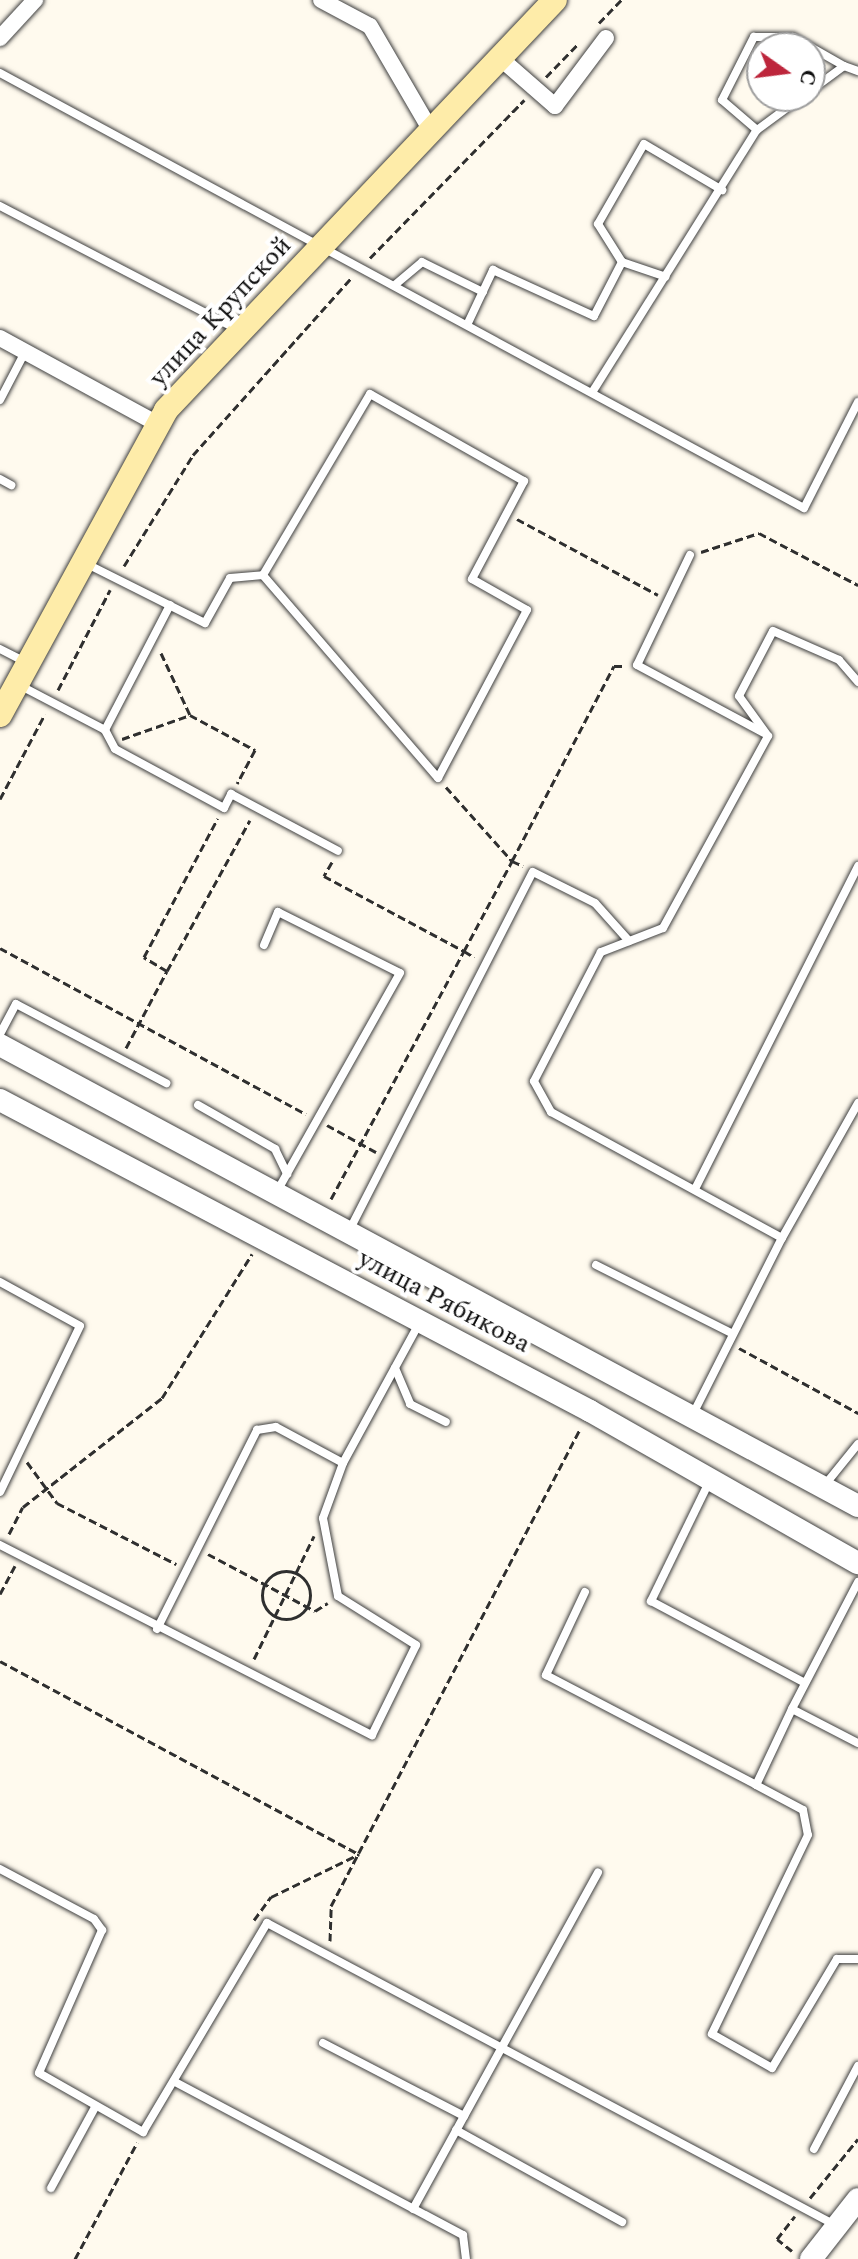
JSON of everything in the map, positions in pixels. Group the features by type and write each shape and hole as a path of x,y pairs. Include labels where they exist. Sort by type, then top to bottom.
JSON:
{"main road":[{"name":"улица Крупской","path":"1,709 156,423 555,0"}],"street":[{"path":"0,38 35,0"},
{"path":"321,0 370,26 431,131"},
{"path":"500,58 555,106 606,38"},
{"path":"0,338 156,423"},
{"name":"улица Рябикова","path":"0,1045 281,1184 348,1232 693,1414 858,1506"},
{"name":"улица Рябикова","path":"0,1100 590,1411 858,1563"},
{"path":"811,2259 858,2199"}],"lane":[{"path":"757,130 722,100 754,37 793,37 858,71"},
{"path":"826,79 844,66"},
{"path":"0,73 323,244 804,508 858,402"},
{"path":"593,391 757,130 781,112"},
{"path":"666,277 622,262 598,224 644,144 722,190"},
{"path":"0,206 241,331"},
{"path":"396,284 422,262 483,292"},
{"path":"468,323 493,270 594,316 622,262"},
{"path":"0,400 25,352"},
{"path":"370,394 524,481 472,579 527,610 438,778 263,575 370,394"},
{"path":"0,479 11,485"},
{"path":"690,555 637,665 768,736"},
{"path":"83,561 205,623 230,578 263,575"},
{"path":"105,730 170,605"},
{"path":"768,736 739,696 773,631 839,660 858,682"},
{"path":"0,649 51,703 105,730 111,742 224,808 231,794 338,851"},
{"path":"768,736 663,928 601,952 534,1081 551,1112 782,1238"},
{"path":"695,1189 858,866"},
{"path":"348,1232 533,872 595,903 629,941"},
{"path":"264,945 278,912 400,973 281,1184"},
{"path":"0,1034 16,1004 166,1083"},
{"path":"693,1414 782,1238 858,1103"},
{"path":"198,1105 275,1149 281,1184"},
{"path":"596,1265 731,1338"},
{"path":"0,1282 80,1326 0,1492"},
{"path":"1,1546 246,1675 372,1735 416,1645 338,1596 323,1518 343,1463 420,1322"},
{"path":"395,1368 410,1404 446,1422"},
{"path":"157,1629 197,1548 266,1424 343,1463"},
{"path":"824,1487 858,1444"},
{"path":"710,1479 651,1601 805,1683"},
{"path":"756,1785 858,1582"},
{"path":"585,1592 546,1675 803,1810 808,1835 712,2034 772,2068 837,1959 858,1959"},
{"path":"792,1709 858,1743"},
{"path":"0,1869 94,1919 102,1930 101,1945 39,2065 45,2080 94,2109 143,2132 177,2083 264,1925 329,1952 837,2227"},
{"path":"413,2209 598,1872"},
{"path":"323,2043 464,2116"},
{"path":"814,2149 858,2066"},
{"path":"177,2083 463,2235 466,2259"},
{"path":"51,2188 94,2109"},
{"path":"456,2130 622,2222"}],"path":[{"path":"0,799 117,578 193,455 363,266 621,0"},
{"path":"507,513 668,601"},
{"path":"690,555 759,533 858,585"},
{"path":"154,637 190,715 255,750 231,794"},
{"path":"325,1210 614,666 637,665"},
{"path":"111,742 190,715"},
{"path":"438,778 512,861 533,872"},
{"path":"167,971 144,957 224,808"},
{"path":"120,1059 256,808"},
{"path":"338,851 324,876 486,963"},
{"path":"0,948 386,1158"},
{"path":"1,1546 23,1507 162,1398 262,1238"},
{"path":"731,1338 858,1413"},
{"path":"329,1952 331,1906 590,1411"},
{"path":"20,1453 57,1503 187,1569"},
{"path":"246,1675 323,1518"},
{"path":"197,1548 315,1611 338,1596"},
{"path":"0,1594 20,1556"},
{"path":"280,1572 296,1573 308,1586 307,1607 292,1619 274,1617 264,1605 265,1584 280,1572"},
{"path":"0,1661 359,1854"},
{"path":"264,1925 250,1918 258,1906 359,1854"},
{"path":"75,2259 143,2132"}]}
